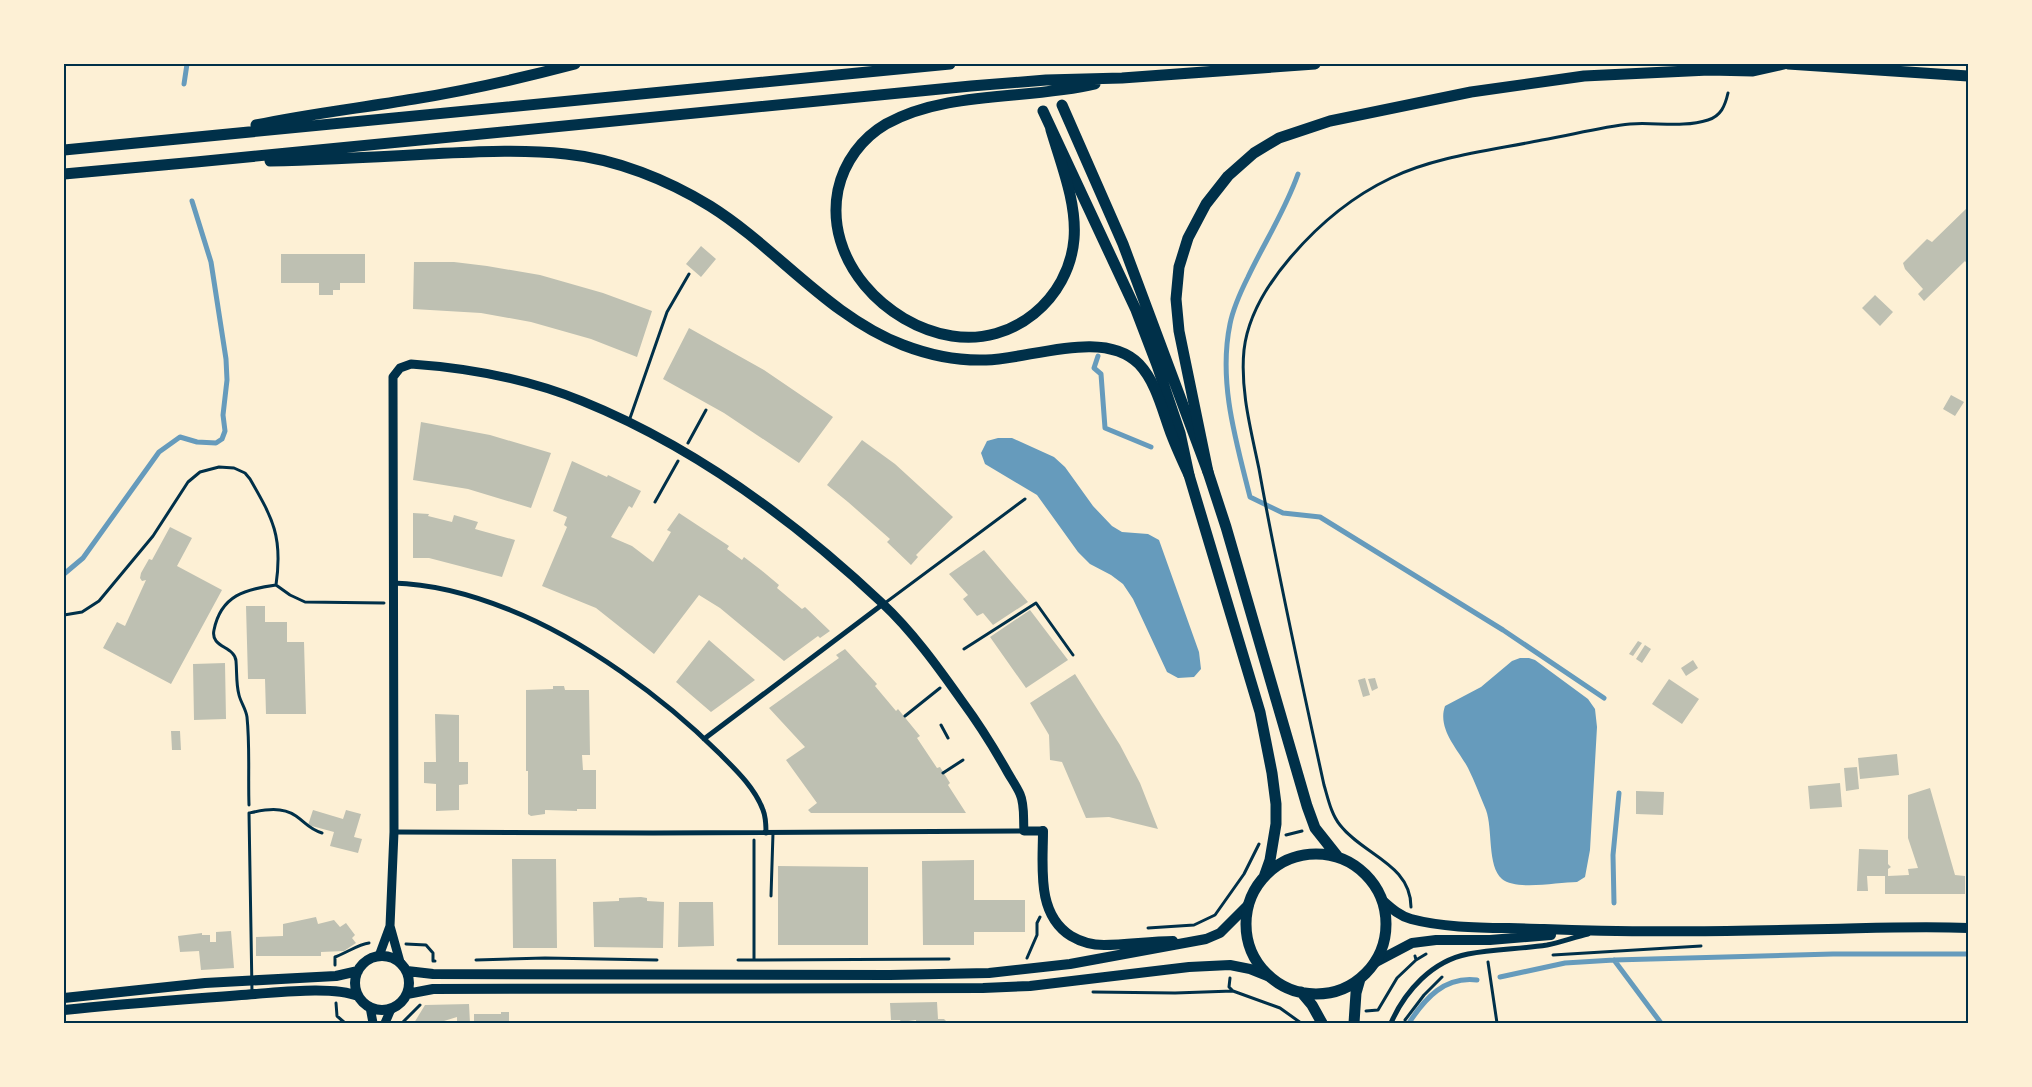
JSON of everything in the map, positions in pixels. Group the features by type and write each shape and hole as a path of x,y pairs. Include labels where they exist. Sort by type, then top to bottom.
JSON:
{"main road":[{"path":"196,137 304,115 413,100 486,86 575,64"},
{"path":"64,150 950,64"},
{"path":"64,174 971,86 1046,80 1122,78 1315,64"},
{"path":"1208,472 1179,330 1176,299 1179,266 1188,238 1206,204 1228,176 1254,153 1279,138 1330,122 1471,92 1584,76 1709,70 1753,71 1784,64"},
{"path":"1788,64 1968,76"},
{"path":"1044,111 1066,181 1074,223 1071,254 1059,286 1044,306 1033,315 1003,332 972,338 931,331 893,311 878,300 863,285 846,258 836,220 839,184 848,163 860,144 886,124 928,107 1050,92 1122,78"},
{"path":"1062,105 1129,261 1208,472 1307,806 1320,836 1338,857"},
{"path":"1051,130 1082,191 1136,310 1180,433 1189,475"},
{"path":"196,162 296,161 484,151 568,154 605,161 672,185 725,216 840,310 867,327 910,348 962,360 987,360 1082,347 1109,348 1130,356 1147,374 1189,475 1260,712 1276,804 1276,824 1270,860 1264,877"},
{"path":"1043,831 1044,886 1049,913 1055,924 1063,931 1086,943 1103,945 1146,941 1196,942"},
{"path":"1270,977 1254,956 1249,944 1246,931 1249,904 1264,877 1282,863 1303,854 1338,857 1355,866 1370,878 1383,901 1394,912 1410,919 1436,924 1597,931 1968,928"},
{"path":"407,994 433,990 471,989 824,990 1030,986 1189,967 1230,965 1250,969 1270,977 1290,989 1316,994 1332,992 1347,987 1360,979 1374,963 1384,944 1386,933 1383,901"},
{"path":"407,971 433,974 890,975 989,973 1070,964 1196,942 1220,933 1249,904"},
{"path":"1374,963 1412,943 1436,940 1490,940 1597,931"},
{"path":"64,1010 252,994 336,991 350,992 358,996 370,1007 380,1010 391,1009 401,1004 407,994 410,982 407,971 400,962 390,957 379,956 369,959 358,971 355,983 358,996"},
{"path":"64,998 181,985 336,976 358,971"},
{"path":"1354,1023 1356,993 1360,979"},
{"path":"1301,992 1312,1005 1322,1023"}],"street":[{"path":"400,962 390,926 394,832 393,377 400,368 411,364 488,374 517,380 580,400 629,421 684,452 778,515 818,546 883,604 949,682 986,735 1020,794 1024,831"},
{"path":"393,583 429,586 457,592 512,611 544,626 607,664 650,694 704,739 735,769 752,790 763,810 766,833"},
{"path":"704,739 883,604"},
{"path":"394,832 773,833 1043,831"},
{"path":"379,956 390,926"},
{"path":"1392,1023 1406,996 1421,980 1441,964 1466,954 1548,945 1597,931"},
{"path":"370,1007 372,1023"},
{"path":"385,1023 391,1009"}],"lane":[{"path":"629,421 667,312 690,274"},
{"path":"883,604 1025,499"},
{"path":"252,994 249,813 268,810 286,811 295,815 308,828 322,834"},
{"path":"771,896 773,833"}],"path":[{"path":"1410,919 1411,895 1405,881 1389,865 1346,832 1334,815 1324,785 1266,517 1248,424 1243,364 1249,324 1256,307 1272,280 1312,233 1337,211 1393,177 1462,156 1629,124 1678,124 1708,120 1719,115 1725,107 1728,93"},
{"path":"64,615 82,612 99,601 152,536 188,482 200,472 219,466 234,468 250,479 273,521 279,549 276,585"},
{"path":"249,813 247,714 240,697 234,654 221,647 215,640 213,632 217,619 233,596 251,588 276,585 290,595 306,602 392,603"},
{"path":"964,649 1036,603 1073,655"},
{"path":"904,716 949,682"},
{"path":"941,725 948,738"},
{"path":"943,773 963,760"},
{"path":"754,833 754,960"},
{"path":"1029,968 1027,955 1034,945 1039,918 1049,913"},
{"path":"1147,928 1194,925 1215,915"},
{"path":"394,944 426,944 433,953 433,961 441,961"},
{"path":"1018,956 1036,954"},
{"path":"474,960 545,958 659,960"},
{"path":"735,960 958,959"},
{"path":"1488,962 1497,1023"},
{"path":"336,1003 337,1016 345,1023"}],"water":[{"path":"998,438 1012,438 1054,457 1065,467 1093,506 1112,526 1122,532 1148,534 1159,540 1199,652 1201,669 1194,677 1178,678 1167,672 1133,599 1123,584 1090,564 1078,552 1037,495 985,464 981,453 987,441"},
{"path":"1520,658 1535,660 1588,699 1595,709 1597,727 1590,850 1585,877 1577,882 1517,885 1502,879 1494,865 1486,810 1468,768 1446,731 1443,714 1445,706 1481,687 1512,661"}],"building":[{"path":"1968,207 1968,265 1965,261 1924,301 1918,294 1923,289 1905,269 1903,263 1927,239 1932,242"},
{"path":"701,246 716,259 701,277 686,264"},
{"path":"281,254 365,254 365,283 340,283 340,290 333,290 333,295 319,295 319,283 281,283"},
{"path":"414,262 454,262 540,275 603,293 652,311 637,357 591,339 531,322 481,313 413,309"},
{"path":"1875,295 1893,312 1880,326 1862,308"},
{"path":"689,328 764,370 833,417 799,463 724,413 663,379"},
{"path":"1951,395 1964,402 1955,416 1943,409"},
{"path":"421,422 490,435 551,453 531,508 468,489 413,480"},
{"path":"862,440 895,464 953,517 916,555 918,557 911,565 887,542 890,539 827,485"},
{"path":"572,461 607,477 608,475 641,491 632,508 629,506 611,537 632,546 653,562 671,532 667,530 679,513 729,546 727,549 742,560 744,557 761,570 779,585 777,588 802,609 805,607 830,631 820,638 818,636 784,661 720,608 699,595 654,654 596,608 542,586 567,527 564,525 567,517 553,511"},
{"path":"413,513 429,514 428,516 452,522 454,515 478,522 475,529 515,540 502,577 429,558 413,558"},
{"path":"170,527 192,538 177,566 222,590 171,684 103,648 117,622 125,626 146,580 142,581 140,578 141,573 149,559 152,560"},
{"path":"984,550 1028,602 993,625 983,613 977,616 963,599 968,595 949,574"},
{"path":"246,606 265,606 265,622 287,622 287,642 304,642 306,714 266,714 265,679 248,679"},
{"path":"1030,610 1068,660 1026,688 990,637"},
{"path":"709,640 755,680 711,712 676,682"},
{"path":"1638,641 1642,643 1633,656 1629,654"},
{"path":"1645,645 1651,649 1642,663 1636,659"},
{"path":"845,649 877,684 875,686 896,711 898,709 920,736 917,738 937,768 940,767 950,783 948,785 966,813 811,813 808,810 817,803 786,760 805,747 769,708 839,658 836,655"},
{"path":"1693,660 1698,668 1686,676 1681,668"},
{"path":"225,663 226,719 194,720 193,664"},
{"path":"1075,674 1120,745 1140,783 1158,829 1109,817 1086,818 1062,762 1050,760 1049,735 1030,703"},
{"path":"1365,678 1370,695 1363,697 1358,680"},
{"path":"1375,678 1378,688 1372,691 1368,679"},
{"path":"1669,679 1699,699 1682,724 1652,704"},
{"path":"553,686 564,686 565,690 589,690 590,755 582,755 583,770 596,770 596,809 577,809 577,811 545,810 545,814 531,816 528,814 528,771 526,771 526,690 553,689"},
{"path":"435,714 459,715 459,762 468,762 468,784 459,785 459,810 436,811 436,784 424,783 424,762 436,762"},
{"path":"171,731 180,731 181,750 172,750"},
{"path":"1897,754 1899,775 1860,779 1858,758"},
{"path":"1857,767 1859,789 1846,791 1844,768"},
{"path":"1840,783 1842,807 1810,809 1808,786"},
{"path":"1930,788 1955,875 1965,876 1965,894 1885,894 1885,876 1867,876 1868,891 1857,891 1859,849 1888,850 1888,864 1891,867 1888,869 1888,876 1909,875 1908,869 1918,868 1908,838 1908,795"},
{"path":"1636,791 1664,792 1663,815 1636,814"},
{"path":"313,810 343,819 346,810 361,814 354,837 362,839 358,853 330,846 334,832 308,825"},
{"path":"512,859 556,859 557,948 513,948"},
{"path":"974,860 974,900 1025,900 1025,932 974,932 974,945 923,945 922,861"},
{"path":"778,866 868,867 868,945 778,945"},
{"path":"619,898 647,898 647,901 664,902 663,948 594,947 593,902 619,901"},
{"path":"679,902 713,902 714,946 678,947"},
{"path":"316,917 318,924 334,920 340,927 346,923 355,935 352,938 356,943 344,951 321,952 321,956 256,956 256,937 283,936 283,924"},
{"path":"231,931 234,968 201,970 199,951 180,952 178,936 202,933 202,935 210,935 210,942 216,942 216,932"},
{"path":"937,1002 938,1019 944,1019 948,1023 916,1023 916,1020 901,1022 900,1020 891,1020 890,1003"},
{"path":"469,1004 470,1023 457,1023 457,1017 444,1021 445,1023 414,1023 425,1005"},
{"path":"501,1012 509,1012 509,1023 474,1023 474,1014 501,1014"}],"waterway":[{"path":"184,84 187,64"},
{"path":"1298,174 1281,214 1243,288 1230,324 1227,346 1227,389 1234,433 1250,497 1283,513 1320,517 1503,630 1604,698"},
{"path":"64,574 83,558 159,452 180,437 197,442 216,443 222,439 225,431 223,415 227,380 226,359 211,262 192,201"},
{"path":"1098,356 1094,368 1101,374 1105,428 1151,447"},
{"path":"1614,903 1613,855 1619,793"},
{"path":"1500,977 1565,963 1614,960 1833,954 1968,954"},
{"path":"1614,960 1661,1023"},
{"path":"1409,1023 1429,997 1446,985 1466,980 1477,980"}]}
